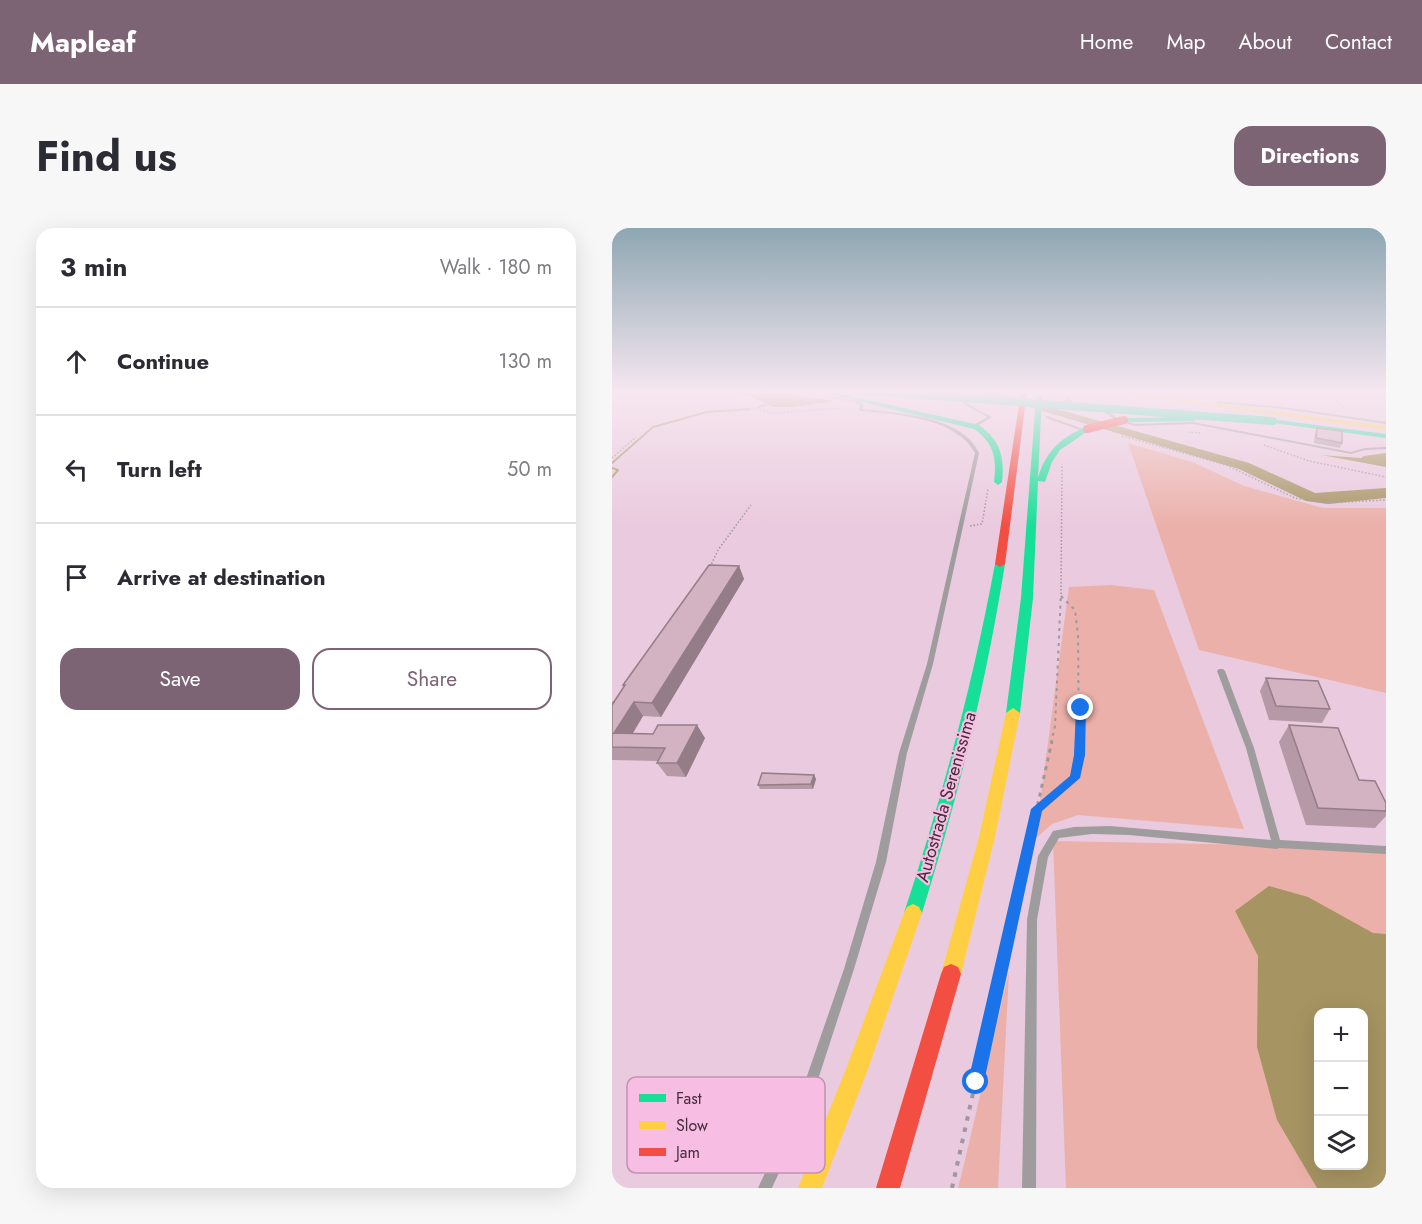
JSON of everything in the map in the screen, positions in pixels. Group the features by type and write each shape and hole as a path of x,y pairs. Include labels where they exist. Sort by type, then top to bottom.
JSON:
{"main road":[{"path":"991,436 996,442 1001,456 995,499 1005,524"},
{"name":"Autostrada Serenissima","path":"825,1148 893,968 943,815 973,704 998,579 1013,436"},
{"path":"888,1188 945,1001 990,818 1014,706 1029,589 1040,436"},
{"path":"1033,525 1040,506 1042,476 1049,455 1065,439 1074,436"},
{"path":"1310,436 1386,447"},
{"name":"Autostrada Serenissima","path":"810,1188 816,1173"}],"lane":[{"path":"813,1077 881,862 903,753 930,664 977,465 977,453 972,442 964,436"},
{"path":"1261,436 1351,453 1386,447"},
{"path":"1221,671 1250,748 1277,845"},
{"path":"1029,1188 1032,920 1043,856 1056,834 1072,830 1105,830 1277,845 1386,850"},
{"path":"765,1188 772,1173"}],"path":[{"path":"612,458 636,436"},
{"path":"1123,436 1226,465 1295,498 1326,503 1386,500"},
{"path":"1263,445 1317,463 1386,477"},
{"path":"952,1188 1055,726 1061,596 1060,488 1063,461"},
{"path":"709,568 718,550 751,505"},
{"path":"1036,809 1075,778 1079,755 1078,635 1075,610 1061,596"},
{"path":"612,704 618,696"}],"shaded area":[{"path":"1128,443 1195,463 1244,486 1323,508 1386,508 1386,693 1199,650"},
{"path":"1386,453 1386,467 1321,455 1361,458"},
{"path":"1111,585 1154,590 1244,829 1078,815 1052,824 1035,839 1069,587"},
{"path":"1053,841 1315,846 1386,852 1386,1188 1066,1188"},
{"path":"1269,886 1308,897 1373,933 1386,934 1386,1188 1317,1188 1277,1120 1257,1047 1258,956 1235,911"},
{"path":"1009,972 998,1188 958,1188 965,1160"}],"building":[{"path":"1316,436 1342,436 1342,443 1316,438"},
{"path":"709,565 739,566 652,703 634,702 614,733 653,734 658,725 697,725 677,763 657,763 665,748 612,747 612,705 625,685 623,685"},
{"path":"1266,678 1318,681 1330,709 1276,706"},
{"path":"1289,725 1338,728 1359,780 1375,781 1386,803 1386,811 1318,808"},
{"path":"762,773 814,775 811,784 758,785"}],"waterway":[{"path":"612,463 643,436"},
{"path":"1138,436 1244,466 1312,498 1328,499 1386,493"},
{"path":"612,468 618,470 612,477"}],"traffic: fast":[{"path":"988,436 999,457 998,482"},
{"path":"1013,713 1027,598 1037,436"},
{"path":"1042,480 1048,462 1057,448 1074,436"},
{"path":"913,913 964,740 984,653 1000,564"}],"traffic: slow":[{"path":"951,974 987,837 1013,713"},
{"path":"825,1150 913,913"},
{"path":"810,1188 816,1173"}],"traffic: jam":[{"path":"1000,564 1018,436"},
{"path":"888,1188 951,974"}],"route":[{"path":"976,1082 1033,832 1036,809 1075,778 1079,755 1081,708"}]}
